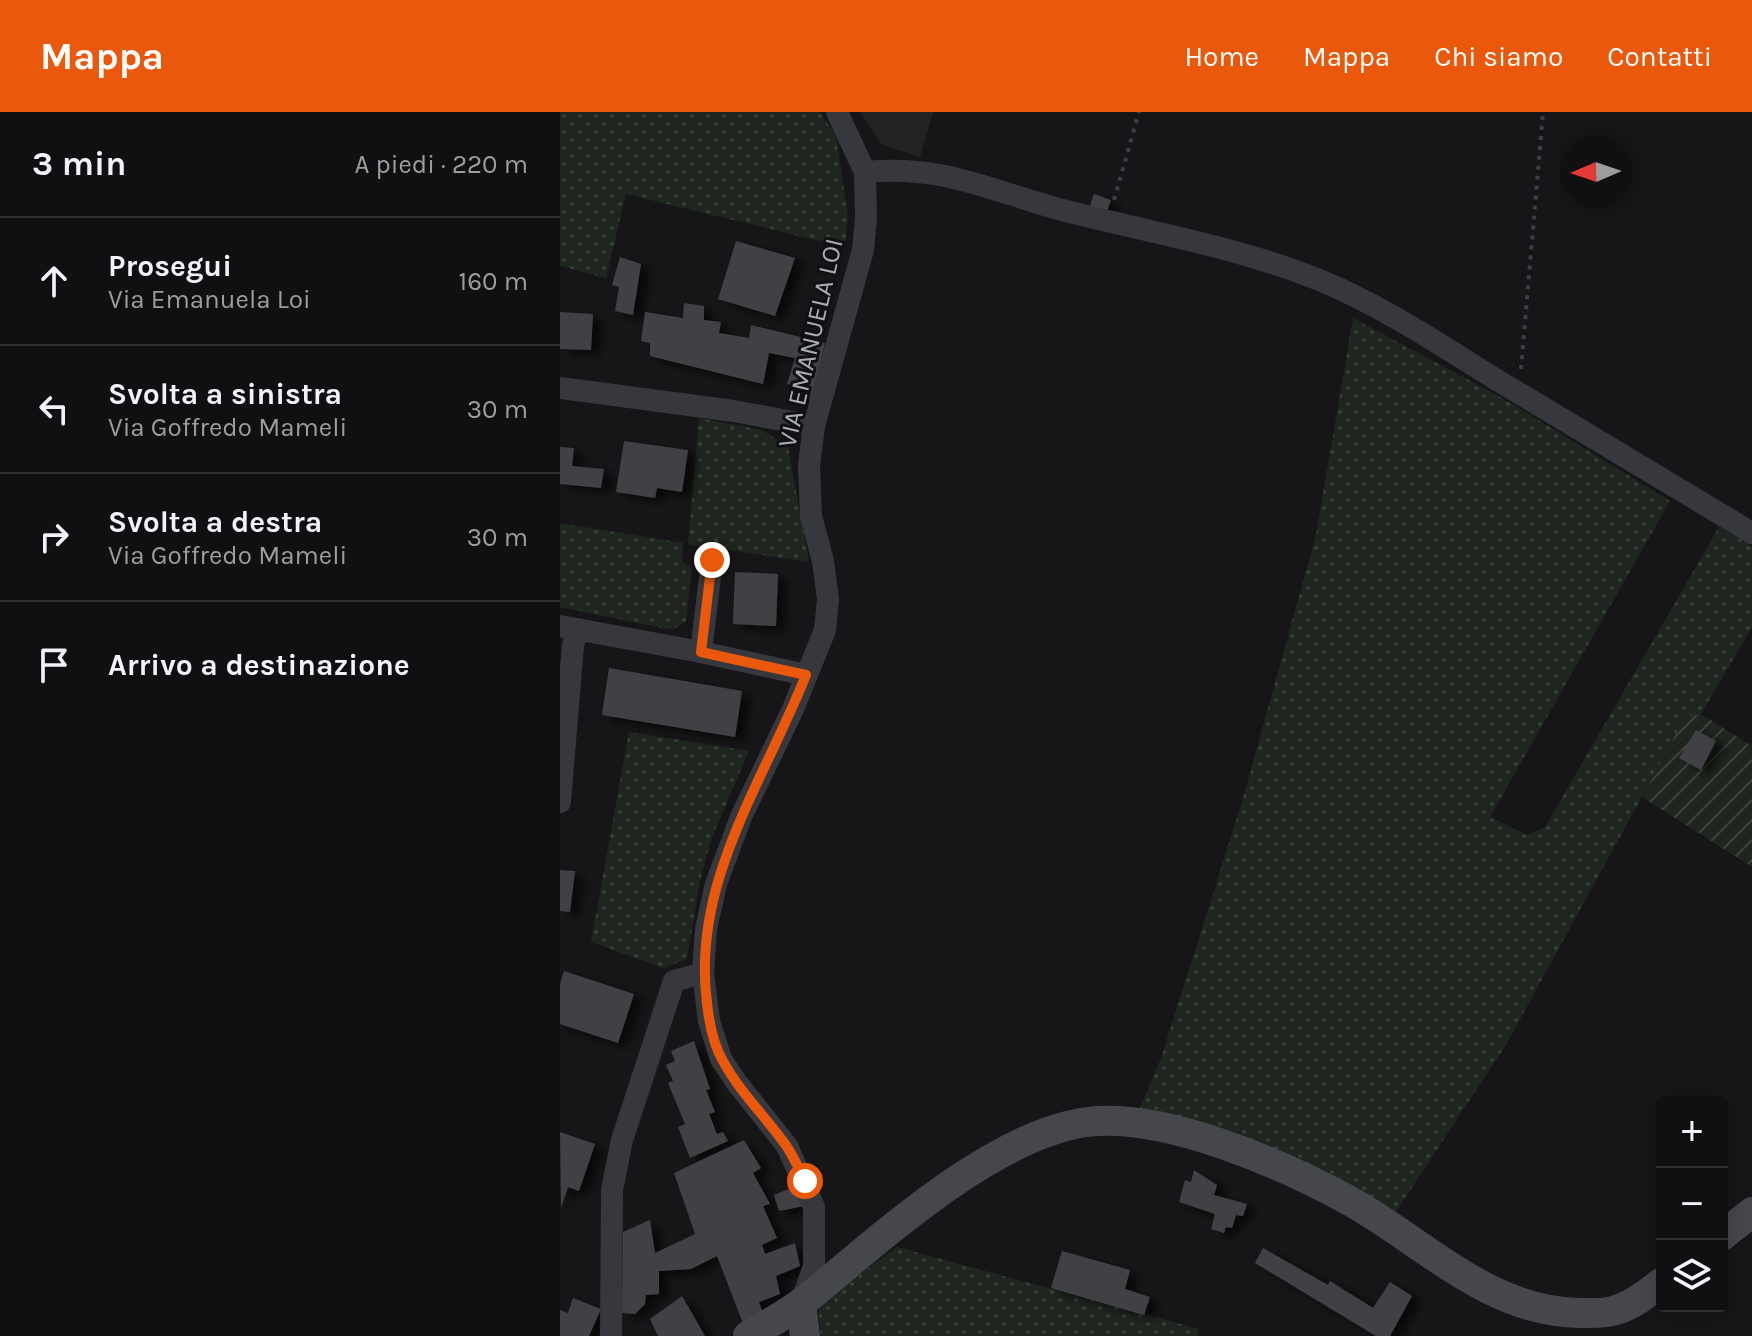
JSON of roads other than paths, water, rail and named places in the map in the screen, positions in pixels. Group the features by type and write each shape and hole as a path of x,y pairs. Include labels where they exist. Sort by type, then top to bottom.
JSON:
{"street":[{"name":"VIA EMANUELA LOI","path":"801,1303 814,1266 814,1207 787,1146 721,1059 709,1021 703,973 706,929 716,884 741,817 825,630 828,599 823,561 811,516 809,465 814,426 863,250 866,218 865,172 837,112"},
{"path":"865,172 933,172 1107,221 1260,259 1319,280 1396,318 1752,533"},
{"path":"560,388 734,411 814,426"},
{"path":"701,652 712,560"},
{"path":"560,802 573,645 569,628 806,675"},
{"path":"611,1336 612,1190 622,1140 674,981 703,973"},
{"path":"748,1336 801,1303 911,1214 1009,1149 1041,1134 1087,1122 1133,1121 1180,1130 1279,1168 1350,1201 1480,1286 1555,1313 1615,1311 1656,1286"},
{"path":"1728,1231 1752,1212"},
{"path":"801,1303 805,1336"}]}
